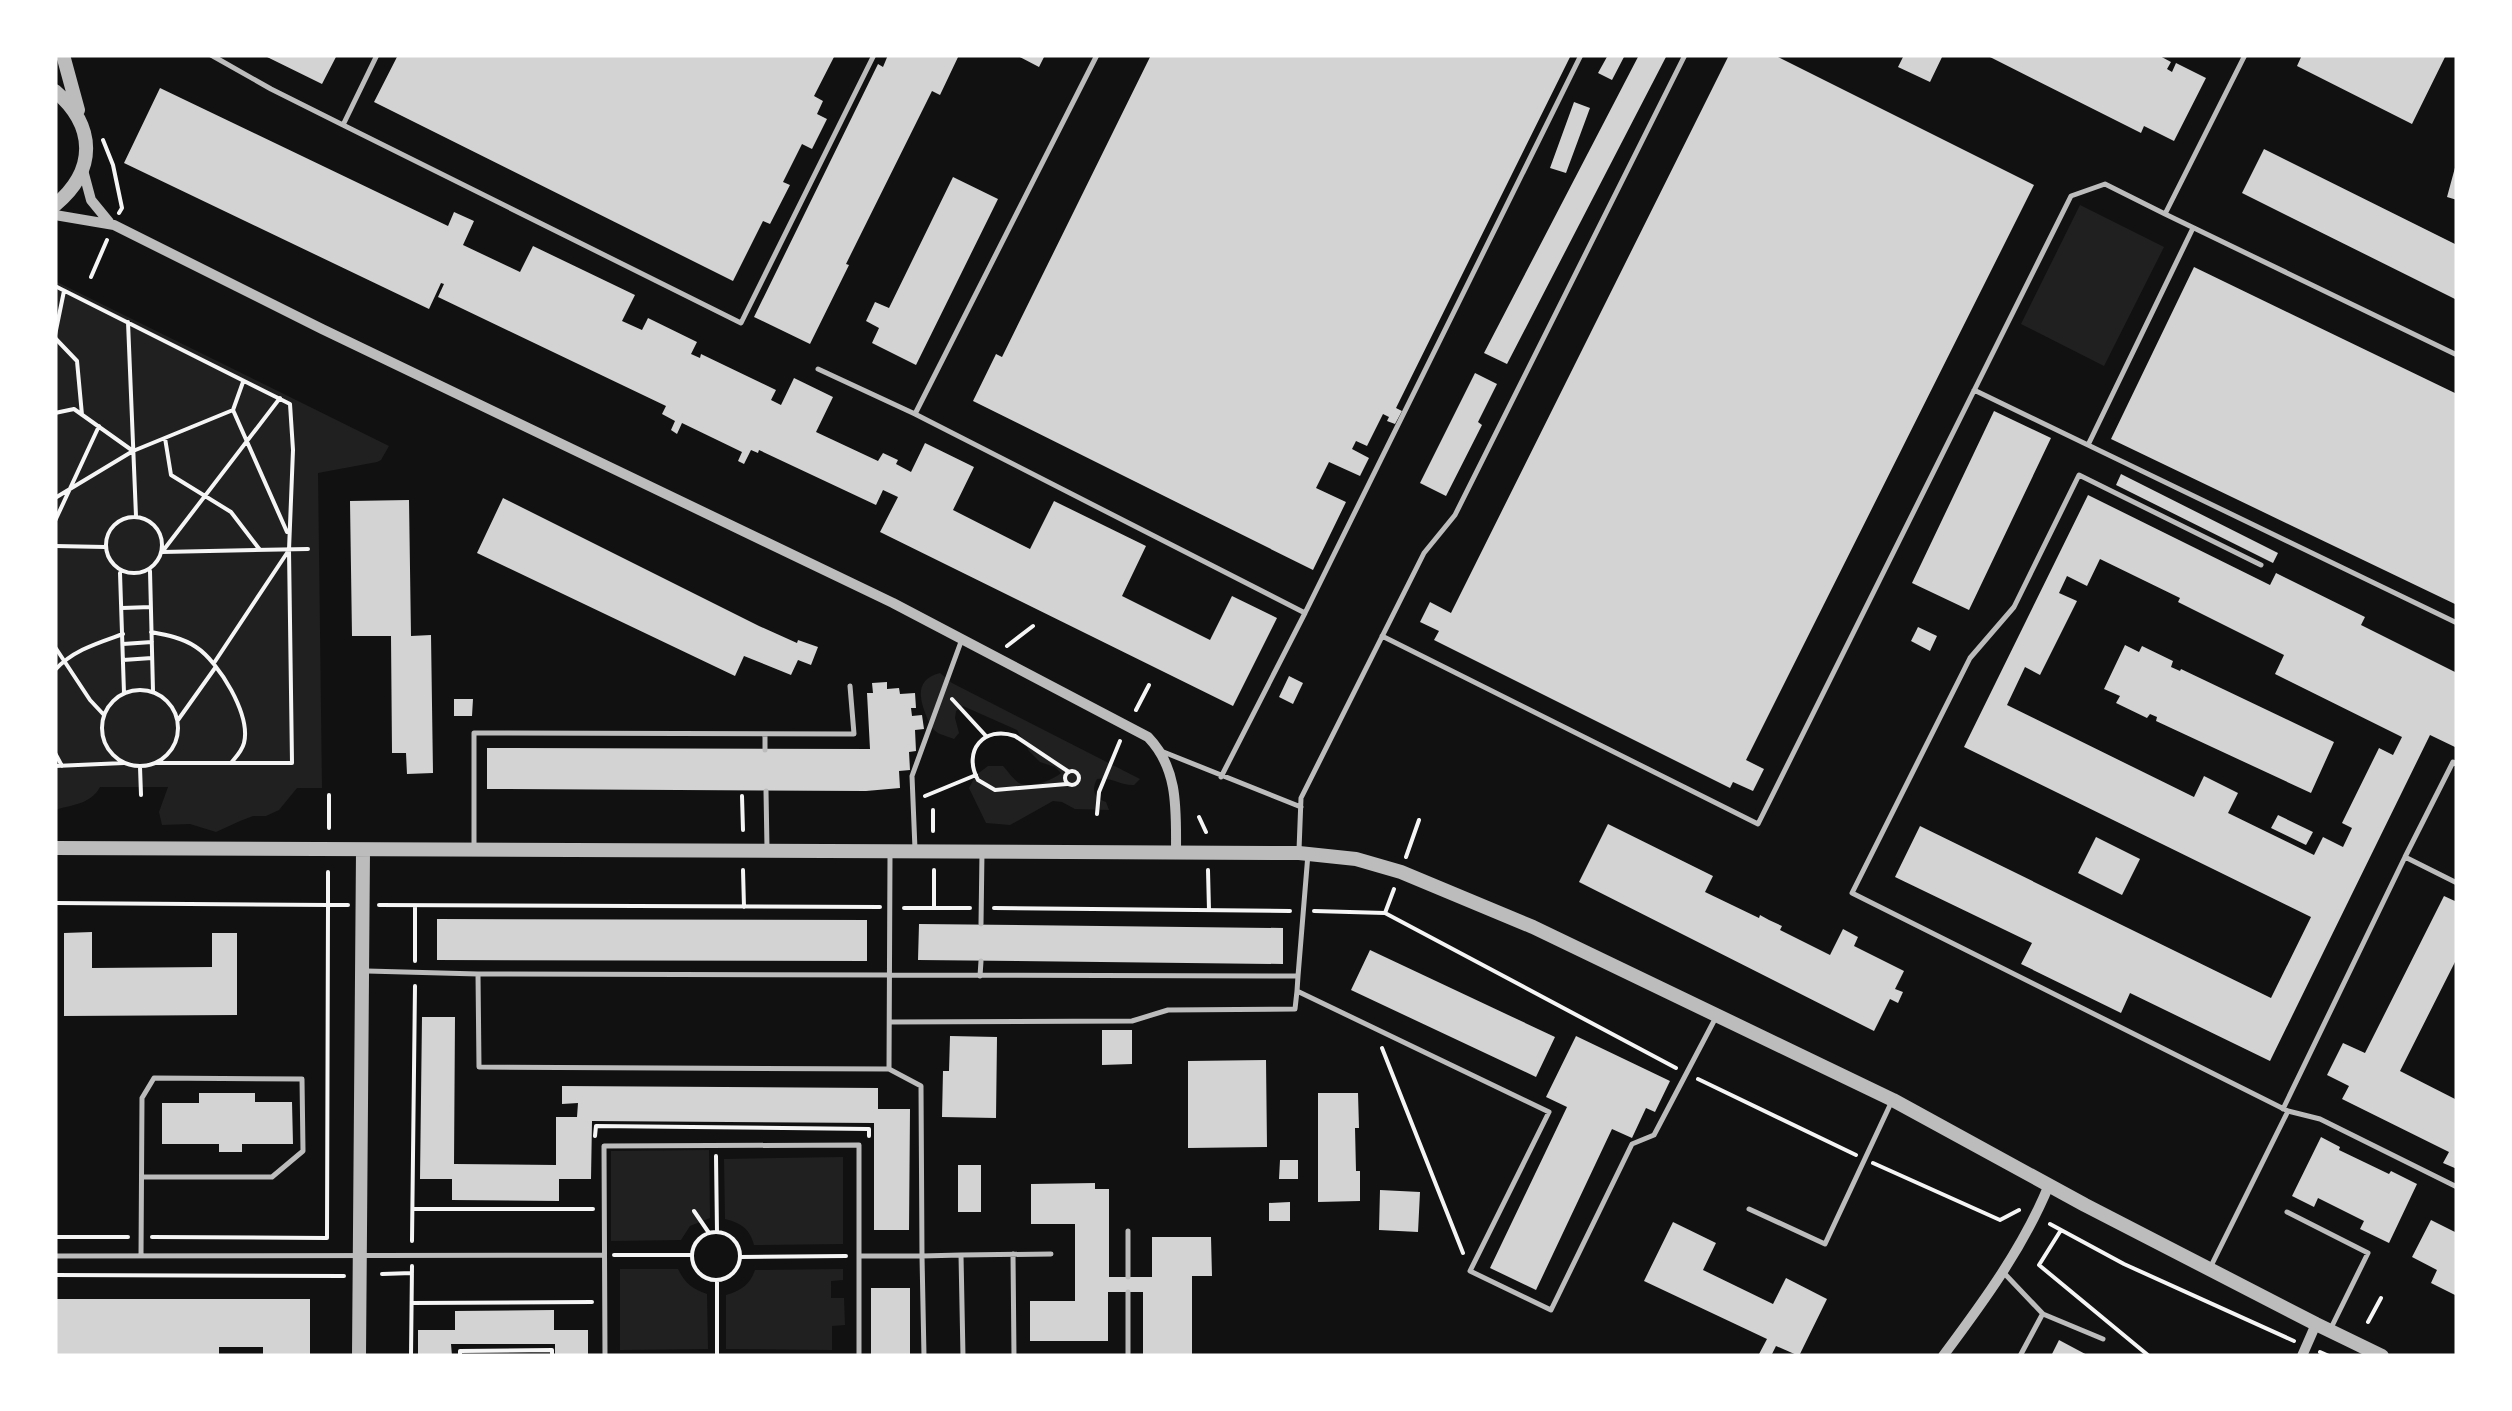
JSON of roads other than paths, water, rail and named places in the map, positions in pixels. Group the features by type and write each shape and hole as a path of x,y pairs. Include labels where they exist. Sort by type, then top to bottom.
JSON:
{"street":[{"path":"64,55 83,125 83,170 90,200 114,226"},
{"path":"55,92 71,106 83,125"},
{"path":"55,204 72,189 83,170"},
{"path":"55,214 114,226 962,638 1148,737 1161,751 1174,781 1176,853"},
{"path":"55,848 1304,853 1356,859 1401,872 1534,927 1892,1100 2382,1356"},
{"path":"359,1356 363,851"},
{"path":"1944,1356 2004,1273 2049,1185"},
{"path":"2302,1356 2323,1327"}],"lane":[{"path":"211,55 271,89 741,323 874,55"},
{"path":"343,124 377,55"},
{"path":"915,414 1097,55"},
{"path":"1221,776 1582,55"},
{"path":"890,1022 1132,1021 1168,1010 1295,1009 1304,853 1301,798 1424,553 1455,515 1685,55"},
{"path":"2165,214 2245,55"},
{"path":"1382,636 1758,824 2071,196 2105,184 2457,355"},
{"path":"2088,445 2193,228"},
{"path":"818,369 915,414 1305,613"},
{"path":"1974,390 2457,623"},
{"path":"2261,564 2079,475 2014,606 1970,658 1852,893 2286,1110 2320,1119 2457,1187"},
{"path":"915,852 912,776 962,638"},
{"path":"474,850 474,733 854,734 850,686"},
{"path":"765,734 765,750"},
{"path":"1161,751 1301,807"},
{"path":"2209,1269 2405,858 2453,762 2457,764"},
{"path":"766,791 767,852"},
{"path":"890,852 890,1069"},
{"path":"981,924 982,852"},
{"path":"2405,858 2457,883"},
{"path":"980,961 980,976"},
{"path":"362,971 1298,976"},
{"path":"478,974 478,1066 890,1069 921,1086 924,1356"},
{"path":"1296,991 1549,1112 1470,1271 1551,1310 1632,1144 1654,1135 1716,1016"},
{"path":"141,1256 142,1098 154,1078 302,1079 303,1151 272,1177 142,1177"},
{"path":"1749,1209 1824,1244 1892,1100"},
{"path":"605,1356 604,1146 859,1145 859,1356"},
{"path":"2287,1212 2368,1253 2323,1327"},
{"path":"1128,1231 1128,1277"},
{"path":"1013,1254 1014,1356"},
{"path":"859,1256 1051,1254"},
{"path":"55,1256 604,1255"},
{"path":"961,1255 963,1356"},
{"path":"2004,1273 2042,1314 2103,1339"},
{"path":"1128,1292 1128,1356"},
{"path":"2020,1356 2042,1314"}]}
